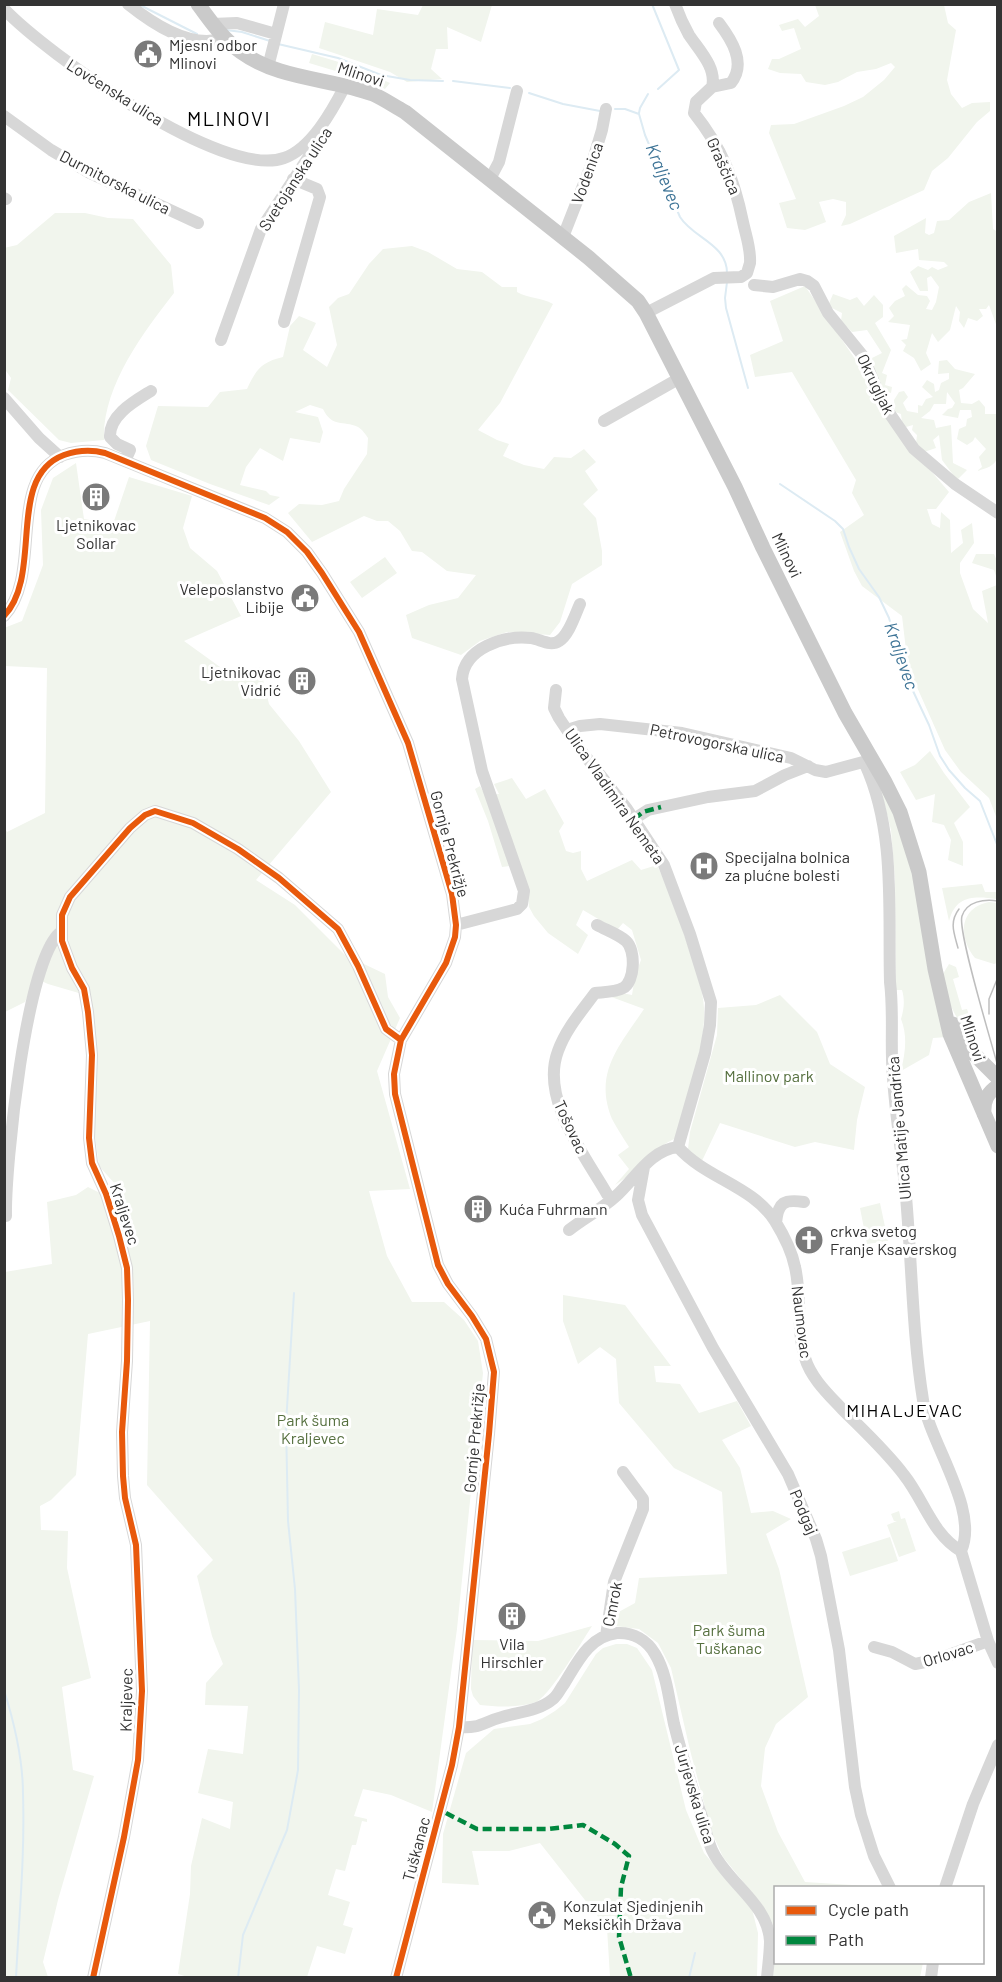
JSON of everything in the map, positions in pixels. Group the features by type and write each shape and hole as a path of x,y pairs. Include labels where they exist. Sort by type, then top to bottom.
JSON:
{"main road":[{"name":"Mlinovi","path":"198,4 218,32 241,52 268,67 372,94 405,112 620,285 646,313 840,703 900,812 919,872 934,963 952,1041 998,1146"},
{"name":"Mlinovi","path":"946,1011 996,1084"},
{"path":"967,1076 977,1084 996,1084"},
{"path":"984,1113 985,1099 996,1084"}],"street":[{"path":"128,4 152,21 179,35 207,42 218,32 237,23 275,39"},
{"path":"268,67 284,4"},
{"path":"675,4 688,34 714,76 712,87 731,82 736,73 737,58 734,45 718,23"},
{"name":"Lovćenska ulica","path":"4,9 51,51 120,99 198,140 257,160 269,162 282,159 302,148 349,87"},
{"name":"Svetojanska ulica","path":"220,340 257,237 349,87"},
{"name":"Graščica","path":"646,313 714,278 741,278 746,275 750,263 739,201 724,159 694,109 696,102 712,87"},
{"path":"490,179 499,162 517,92"},
{"name":"Vodenica","path":"562,237 592,163 606,109"},
{"name":"Durmitorska ulica","path":"4,116 51,150 90,173 198,223"},
{"path":"284,322 320,196 317,189 293,179"},
{"name":"Okrugljak","path":"754,285 773,287 800,279 814,286 831,318 861,351 883,404 914,449 955,484 998,513"},
{"path":"604,422 680,378"},
{"path":"125,461 130,450 117,444 110,437 110,429 114,419 151,391"},
{"path":"4,398 39,438 60,456 40,474 30,496 23,570 10,610 4,616"},
{"name":"Gornje Prekrižje","path":"60,456 82,450 94,450 265,518 287,532 307,552 359,632 408,743 452,894 456,925 455,937 446,963 401,1040 394,1074 395,1094 438,1264 448,1284 486,1339 494,1372 459,1726"},
{"path":"456,925 517,909 522,904 524,891 482,771 462,679 462,669 467,661 486,646 506,639 534,638 549,643 558,642 565,634 579,604"},
{"name":"Ulica Vladimira Nemeta","path":"555,690 554,708 567,730 634,819 664,865 672,882 711,1002 705,1053 678,1147"},
{"name":"Petrovogorska ulica","path":"567,730 600,724 682,733 791,758 820,771 831,772 863,762"},
{"name":"Ulica Matije Jandrića","path":"863,762 873,784 888,854 892,1076 907,1210 915,1339 923,1403 943,1460 961,1498 964,1529 961,1551 988,1641 998,1664"},
{"path":"634,819 648,810 708,797 755,791 808,766"},
{"name":"Kraljevec","path":"93,1977 138,1761 142,1691 136,1545 125,1498 123,1476 122,1432 127,1361 127,1268 112,1215 92,1163 89,1138 92,1055 88,1012 84,989 72,968 62,941 62,915 70,897 130,828 145,815 155,811 193,823 238,849 279,878 338,929 358,966 386,1029 401,1040"},
{"name":"Tošovac","path":"597,925 627,941 632,948 634,954 631,977 627,986 622,989 595,993 571,1025 564,1036 555,1063 554,1086 564,1119 612,1199"},
{"name":"Kraljevec","path":"6,1216 6,1173 25,1030 40,970 55,937 61,932"},
{"path":"569,1230 612,1199 663,1151 678,1147"},
{"name":"Naumovac","path":"678,1147 692,1161 764,1208 776,1223 795,1268 798,1314 804,1356 808,1366 821,1387 906,1477 934,1525 961,1551"},
{"name":"Podgaj","path":"644,1167 638,1200 642,1215 713,1348 788,1474 816,1539 839,1652 855,1787 874,1856 889,1886"},
{"name":"Naumovac","path":"748,1196 788,1200"},
{"path":"776,1223 780,1207 788,1200 804,1202"},
{"name":"Cmrok","path":"459,1726 470,1728 481,1726 499,1718 542,1706 555,1698 588,1648 606,1636 614,1582 644,1509 643,1500 623,1472"},
{"name":"Jurjevska ulica","path":"606,1636 617,1633 631,1634 641,1639 650,1646 663,1670 687,1771 713,1853 763,1917 767,1927 770,1941 767,1977"},
{"name":"Orlovac","path":"874,1647 892,1652 915,1664 935,1660 988,1641"},
{"name":"Tuškanac","path":"396,1977 452,1765 459,1726"},
{"path":"945,1886 973,1804 998,1745"}],"green space":[{"path":"423,5 492,5 481,42 447,27 448,49 436,49 431,69 442,79 407,82 390,72 319,48 325,22 373,35 377,9 418,15"},
{"path":"815,5 944,5 948,23 956,30 947,80 951,94 962,108 972,103 990,102 990,111 977,122 948,158 932,171 924,190 841,226 846,215 846,202 833,199 819,202 826,222 805,230 787,228 779,203 796,199 769,133 771,125 794,124 844,106 863,97 884,80 895,67 891,63 876,69 857,72 838,82 825,85 806,82 801,74 780,73 768,69 772,59 779,59 801,49 794,28 782,31 779,25 798,19 805,27 819,16"},
{"path":"312,54 352,66 390,83 385,89 372,82 309,63"},
{"path":"991,193 993,229 998,232 997,327 989,305 986,309 979,309 983,316 977,321 968,318 964,328 959,321 960,312 956,306 950,330 938,342 932,333 926,353 931,364 921,371 914,358 903,351 906,345 901,340 907,339 910,325 888,322 894,316 889,308 895,301 905,296 902,289 906,285 918,295 927,296 930,301 926,309 932,310 939,287 931,276 927,278 928,291 920,291 910,272 918,266 928,270 932,267 938,270 948,266 944,262 919,260 918,249 896,253 894,236 926,218 925,233 929,235 934,233 937,221 949,220 969,202"},
{"path":"55,213 85,213 108,218 133,219 171,265 174,293 138,343 117,381 105,420 104,440 71,443 59,440 8,390 11,378 4,368 4,248 17,245"},
{"path":"412,246 428,252 457,269 482,272 502,287 517,287 517,292 553,304 500,403 478,430 509,444 503,456 524,465 544,469 554,457 571,458 584,449 596,462 585,471 598,490 583,504 596,518 602,565 572,584 560,622 550,635 507,632 480,641 461,655 412,638 406,615 429,605 458,598 476,575 447,571 422,552 412,551 400,531 388,521 377,521 364,516 312,542 288,513 299,504 322,505 339,501 344,489 367,454 368,438 362,431 353,425 330,419 323,409 310,405 295,412 318,417 323,432 320,443 290,438 283,461 260,448 246,467 240,485 280,497 269,505 151,460 146,446 158,406 208,407 220,392 247,389 264,364 283,357 290,326 299,316 316,323 303,350 327,367 337,345 329,307 338,298 349,294 369,264 383,249"},
{"path":"805,286 864,372 894,428 949,492 936,509 927,509 932,524 940,528 941,512 950,520 951,553 963,543 961,530 972,523 974,543 960,563 960,573 973,609 988,623 982,591 997,585 997,819 989,798 961,772 945,750 908,667 902,616 862,586 854,571 840,532 864,515 852,493 856,480 792,372 755,377 750,355 783,341 770,301"},
{"path":"833,294 850,300 857,297 864,306 874,295 883,305 883,317 875,323 891,350 882,373 887,375 885,385 892,387 891,393 882,390 868,360 882,353 867,330 852,332 841,321 842,313 828,306"},
{"path":"947,360 955,369 975,374 959,390 961,403 972,404 979,400 985,407 985,414 997,414 998,457 992,465 977,471 982,467 979,457 986,449 975,437 967,445 957,439 959,429 966,426 967,419 972,417 971,410 960,410 958,418 942,415 955,403 947,392 946,404 934,404 930,411 921,418 934,420 936,428 951,425 953,463 967,470 957,480 942,460 939,435 933,440 936,448 924,452 916,444 917,435 912,430 913,425 906,427 902,423 901,414 895,412 894,400 899,392 904,391 908,397 903,403 907,411 918,413 918,405 922,406 926,399 933,397 922,387 927,380 934,384 935,392 939,390 941,383 949,379 949,373 938,374 939,361"},
{"name":"Park šuma Kraljevec","path":"76,463 84,519 113,524 129,477 192,496 183,528 190,548 217,571 241,616 184,641 227,672 260,667 269,704 299,741 331,792 256,880 295,905 345,955 385,974 388,997 400,1018 377,1071 410,1189 369,1191 387,1256 412,1302 444,1302 464,1320 478,1341 483,1373 457,1629 432,1812 391,1795 363,1789 354,1816 367,1819 367,1822 362,1821 356,1845 352,1845 345,1871 336,1869 328,1895 350,1902 343,1925 353,1928 345,1954 317,1946 307,1977 191,1978 178,1974 190,1894 191,1866 202,1818 230,1829 233,1802 198,1793 208,1749 243,1754 248,1706 205,1705 206,1683 223,1664 212,1636 197,1576 213,1560 147,1485 150,1321 88,1334 76,1475 51,1500 40,1506 41,1530 68,1531 67,1568 91,1678 62,1687 73,1770 94,1776 58,1900 43,1962 48,1977 5,1977 5,1272 52,1264 47,1202 76,1195 88,1187 118,1202 123,1193 99,1166 95,1137 89,996 35,978 25,1002 5,1012 4,827 7,832 45,813 47,668 5,666 4,628 22,621 43,565 41,510 53,478"},
{"path":"976,554 994,554 997,561 997,579 994,570 972,563"},
{"path":"385,557 397,573 362,598 350,582"},
{"path":"930,751 970,807 954,823 963,842 963,866 948,860 951,840 944,825 932,822 935,794 916,800 900,772 915,765"},
{"path":"512,778 526,799 545,789 564,823 559,831 566,851 573,853 581,851 581,869 587,881 632,860 641,870 657,865 680,921 701,988 704,1008 702,1040 676,1138 659,1148 615,1185 629,1169 618,1155 629,1147 612,1119 607,1103 607,1073 618,1047 644,1009 606,995 612,991 632,995 635,976 641,960 632,930 623,923 617,930 583,910 576,925 588,935 578,954 548,933 534,916 529,907 528,894 518,865 502,867 488,821 475,789 480,786 485,795 499,794 494,784"},
{"path":"879,782 903,829 947,1037 933,1038 929,1055 901,1071 905,1051 901,1019 904,1005 902,990 896,990 895,879 891,830"},
{"path":"982,884 985,892 997,892 997,899 967,899 956,906 949,921 942,888"},
{"path":"989,902 997,903 997,963 994,964 975,958 969,950 964,933 964,924 972,910"},
{"path":"949,964 956,967 959,977 953,979 962,1010 967,1009 975,1034 969,1038 945,992 943,975"},
{"name":"Mallinov park","path":"780,995 817,1032 830,1064 865,1087 857,1120 854,1150 815,1142 795,1147 720,1123 701,1163 688,1149 690,1132 717,1035 718,1008 756,1005"},
{"path":"880,1203 888,1241 867,1244 860,1208"},
{"name":"Park šuma Tuškanac","path":"563,1295 625,1305 671,1366 654,1366 656,1382 680,1384 699,1413 737,1401 751,1426 722,1440 740,1468 751,1513 773,1511 791,1519 766,1534 779,1569 808,1697 776,1724 765,1748 761,1786 778,1832 805,1882 868,1886 774,1886 774,1926 762,1905 723,1857 712,1833 671,1668 658,1643 639,1629 615,1626 615,1614 635,1603 639,1578 727,1574 722,1492 674,1468 619,1403 616,1359 600,1347 578,1364 563,1321"},
{"path":"899,1511 901,1519 905,1518 916,1551 899,1557 887,1525 897,1521 894,1521 891,1514"},
{"path":"890,1537 898,1561 850,1576 842,1552"},
{"path":"592,1626 549,1690 536,1702 515,1706 487,1706 480,1705 473,1696 471,1689 472,1640 538,1641"},
{"path":"616,1644 627,1644 637,1648 652,1670 686,1810 704,1853 752,1909 758,1933 757,1977 610,1977 607,1928 540,1843 509,1851 472,1851 479,1885 442,1883 443,1834 466,1753 494,1729 530,1724 555,1711 565,1703 596,1654 603,1648"},
{"name":"Park šuma Tuškanac","path":"774,1952 774,1964 923,1964 920,1977 773,1977"}],"waterway":[{"name":"Kraljevec","path":"138,4 197,34"},
{"path":"652,4 679,70 658,89"},
{"name":"Kraljevec","path":"226,30 242,32 270,41"},
{"name":"Kraljevec","path":"278,44 338,58 381,75 410,80 443,81"},
{"name":"Kraljevec","path":"453,81 510,88"},
{"name":"Kraljevec","path":"529,93 563,104 600,111"},
{"path":"639,113 648,94"},
{"name":"Kraljevec","path":"615,109 625,109 639,114 645,135 680,217 693,231 716,248 726,263 727,273"},
{"name":"Kraljevec","path":"727,282 726,308 748,388"},
{"name":"Kraljevec","path":"780,484 835,521 843,529 859,569 879,597 889,618 905,674 929,725 940,756 949,770 980,801 998,847"},
{"path":"238,1978 243,1935 287,1830 298,1770 299,1690 295,1589 288,1521 286,1424 294,1293"},
{"path":"4,1690 17,1741 23,1781 22,1863 16,1978"},
{"name":"Tuškanac","path":"689,1978 695,1953"}],"tram line":[{"path":"998,901 987,900 972,904 962,916 970,964 998,1067"},
{"path":"958,948 953,923 959,909"},
{"path":"989,1014 989,999 998,977"}],"marked path":[{"path":"634,819 643,812 661,807"},
{"path":"446,1813 477,1829 548,1829 583,1825 615,1844 629,1856 621,1887 619,1937 631,1978"}],"cycle path":[{"path":"4,616 16,598 22,576 30,505 35,484 46,467 64,455 84,451 105,453 265,518 287,532 307,552 359,632 408,743 452,894 456,925 455,937 446,963 401,1040 394,1074 395,1094 438,1265 448,1284 486,1339 494,1372 459,1727 452,1765 396,1978"},
{"path":"93,1978 124,1837 138,1760 142,1691 136,1545 125,1498 123,1476 122,1432 127,1361 127,1268 106,1194 92,1163 89,1138 92,1055 88,1012 84,989 72,968 62,941 62,915 70,897 130,828 145,815 155,811 193,823 238,849 279,878 338,929 358,966 386,1029 401,1040"}],"place":[{"name":"Mjesni odbor Mlinovi","path":"148,54"},
{"name":"Ljetnikovac Sollar","path":"96,497"},
{"name":"Veleposlanstvo Libije","path":"305,598"},
{"name":"Ljetnikovac Vidrić","path":"302,681"},
{"name":"Specijalna bolnica za plućne bolesti","path":"704,866"},
{"name":"Kuća Fuhrmann","path":"478,1209"},
{"name":"crkva svetog Franje Ksaverskog","path":"809,1240"},
{"name":"Vila Hirschler","path":"512,1616"},
{"name":"Konzulat Sjedinjenih Meksičkih Država","path":"542,1915"}],"district":[{"name":"MLINOVI","path":"229,119"},
{"name":"MIHALJEVAC","path":"905,1411"}]}
